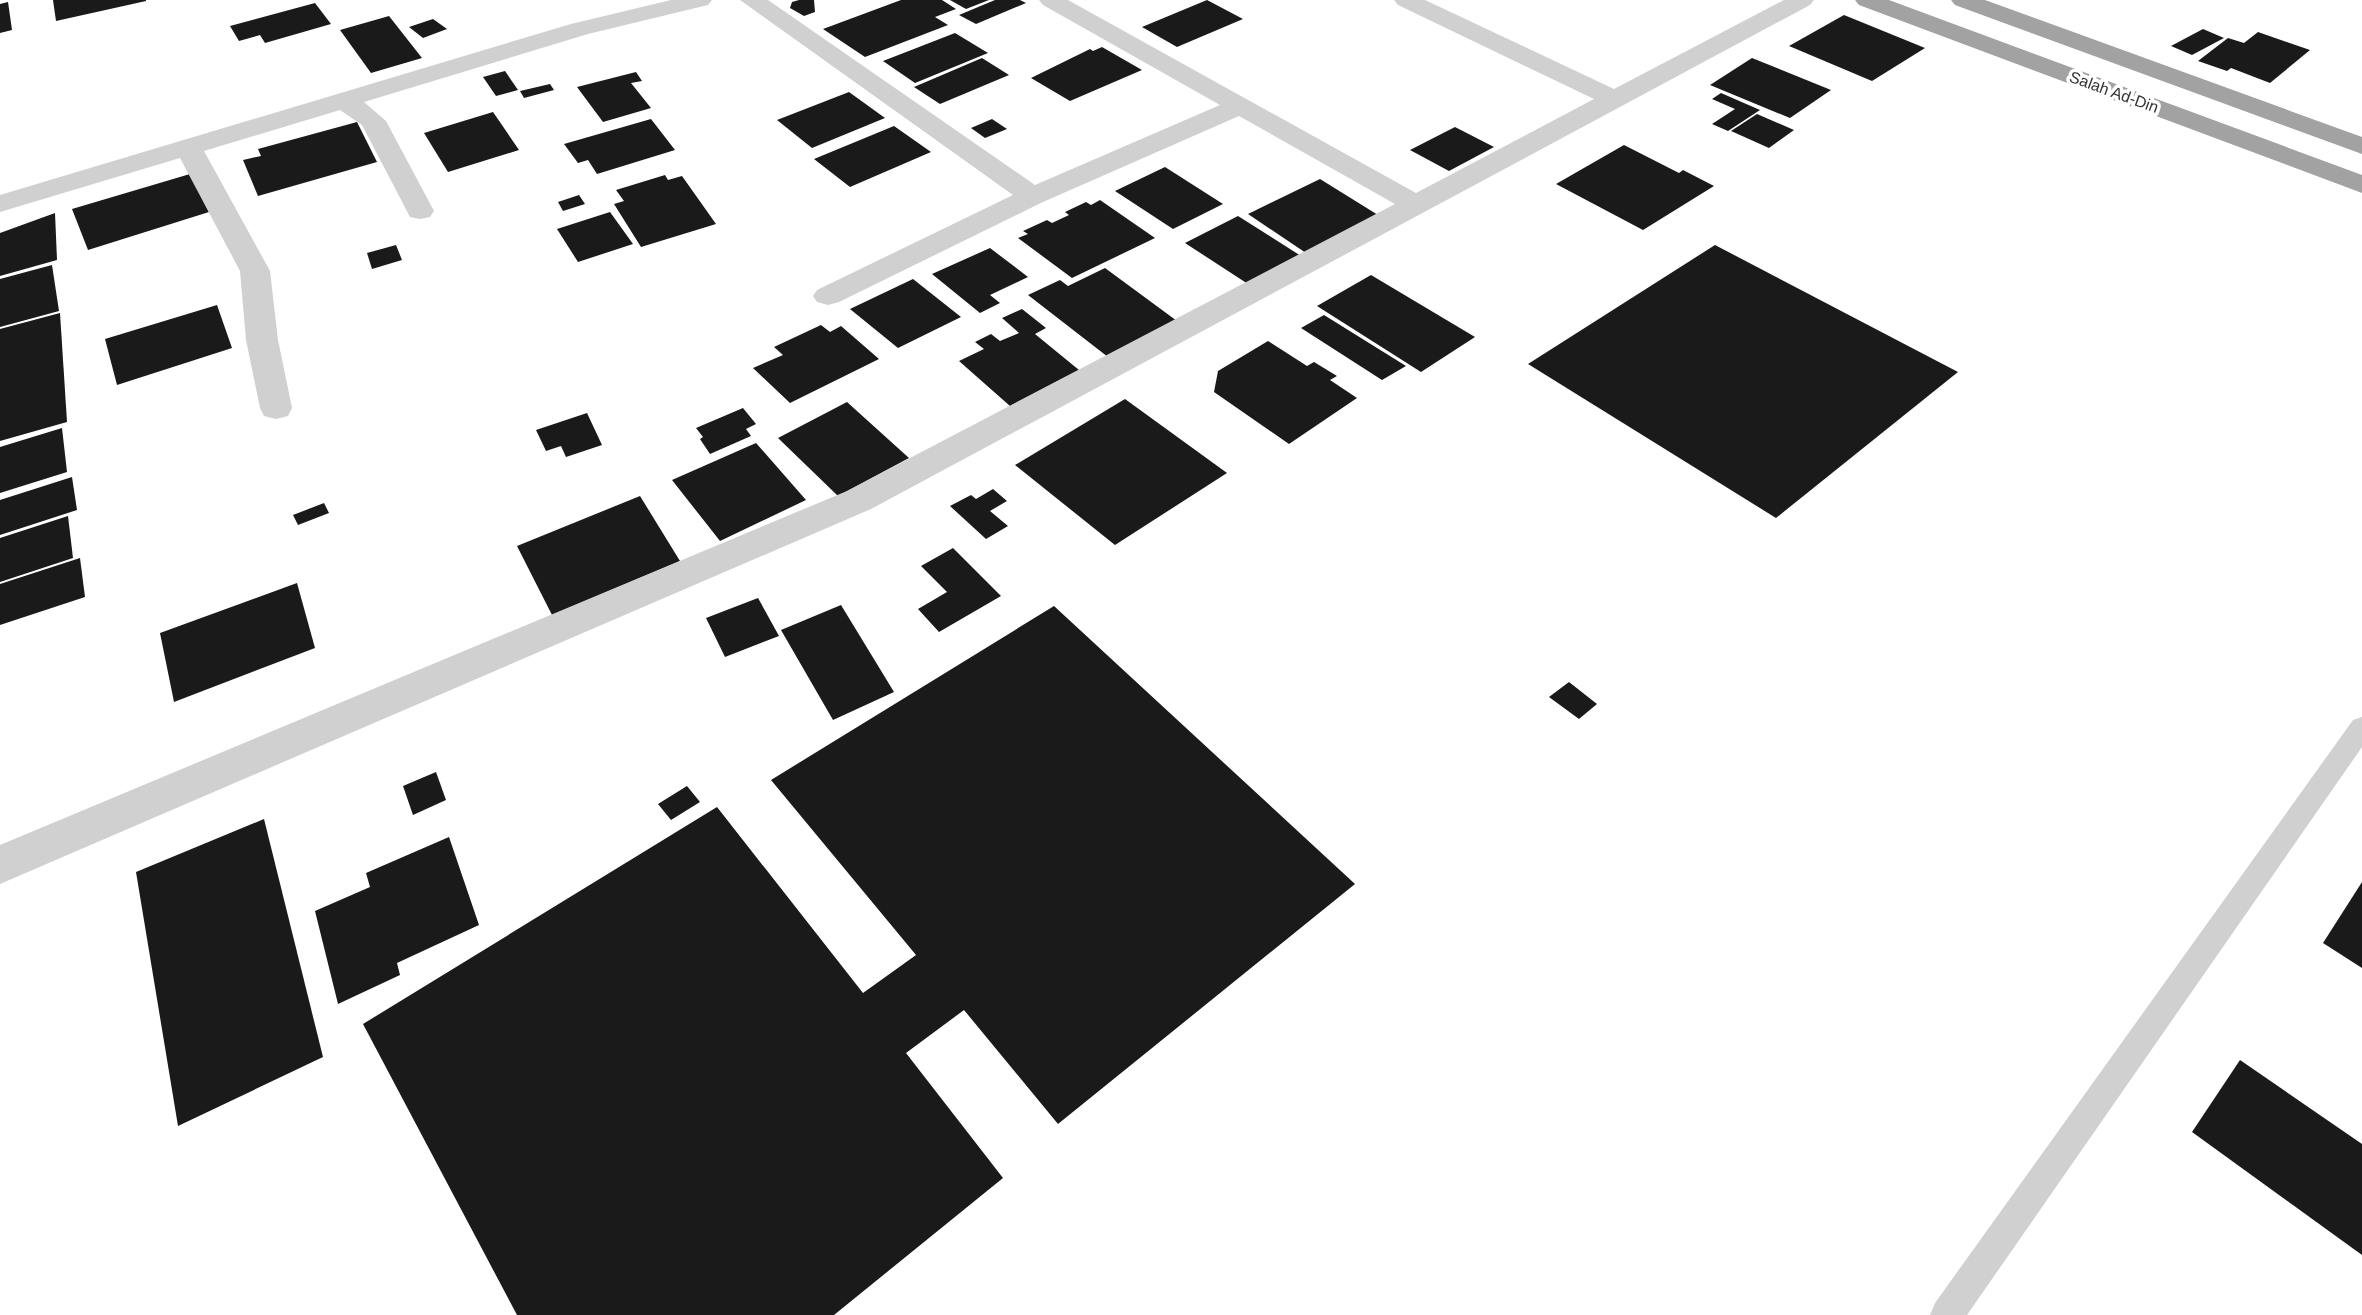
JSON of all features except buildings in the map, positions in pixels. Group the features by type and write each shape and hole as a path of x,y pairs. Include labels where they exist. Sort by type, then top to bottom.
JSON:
{"highway":[{"name":"Salah Ad-Din","path":"1867,0 2362,185"},
{"name":"Salah Ad-Din","path":"1963,0 2362,146"}],"street":[{"path":"0,204 580,29 701,0"},
{"path":"752,0 1033,196"},
{"path":"1051,0 1415,204"},
{"path":"1406,0 1614,99"},
{"path":"0,865 859,500 1802,0"},
{"path":"342,99 373,121 419,211"},
{"path":"828,296 1033,196 1240,106"},
{"path":"188,147 255,271 262,340 276,408"}],"lane":[{"path":"1947,1315 2362,727"}]}
